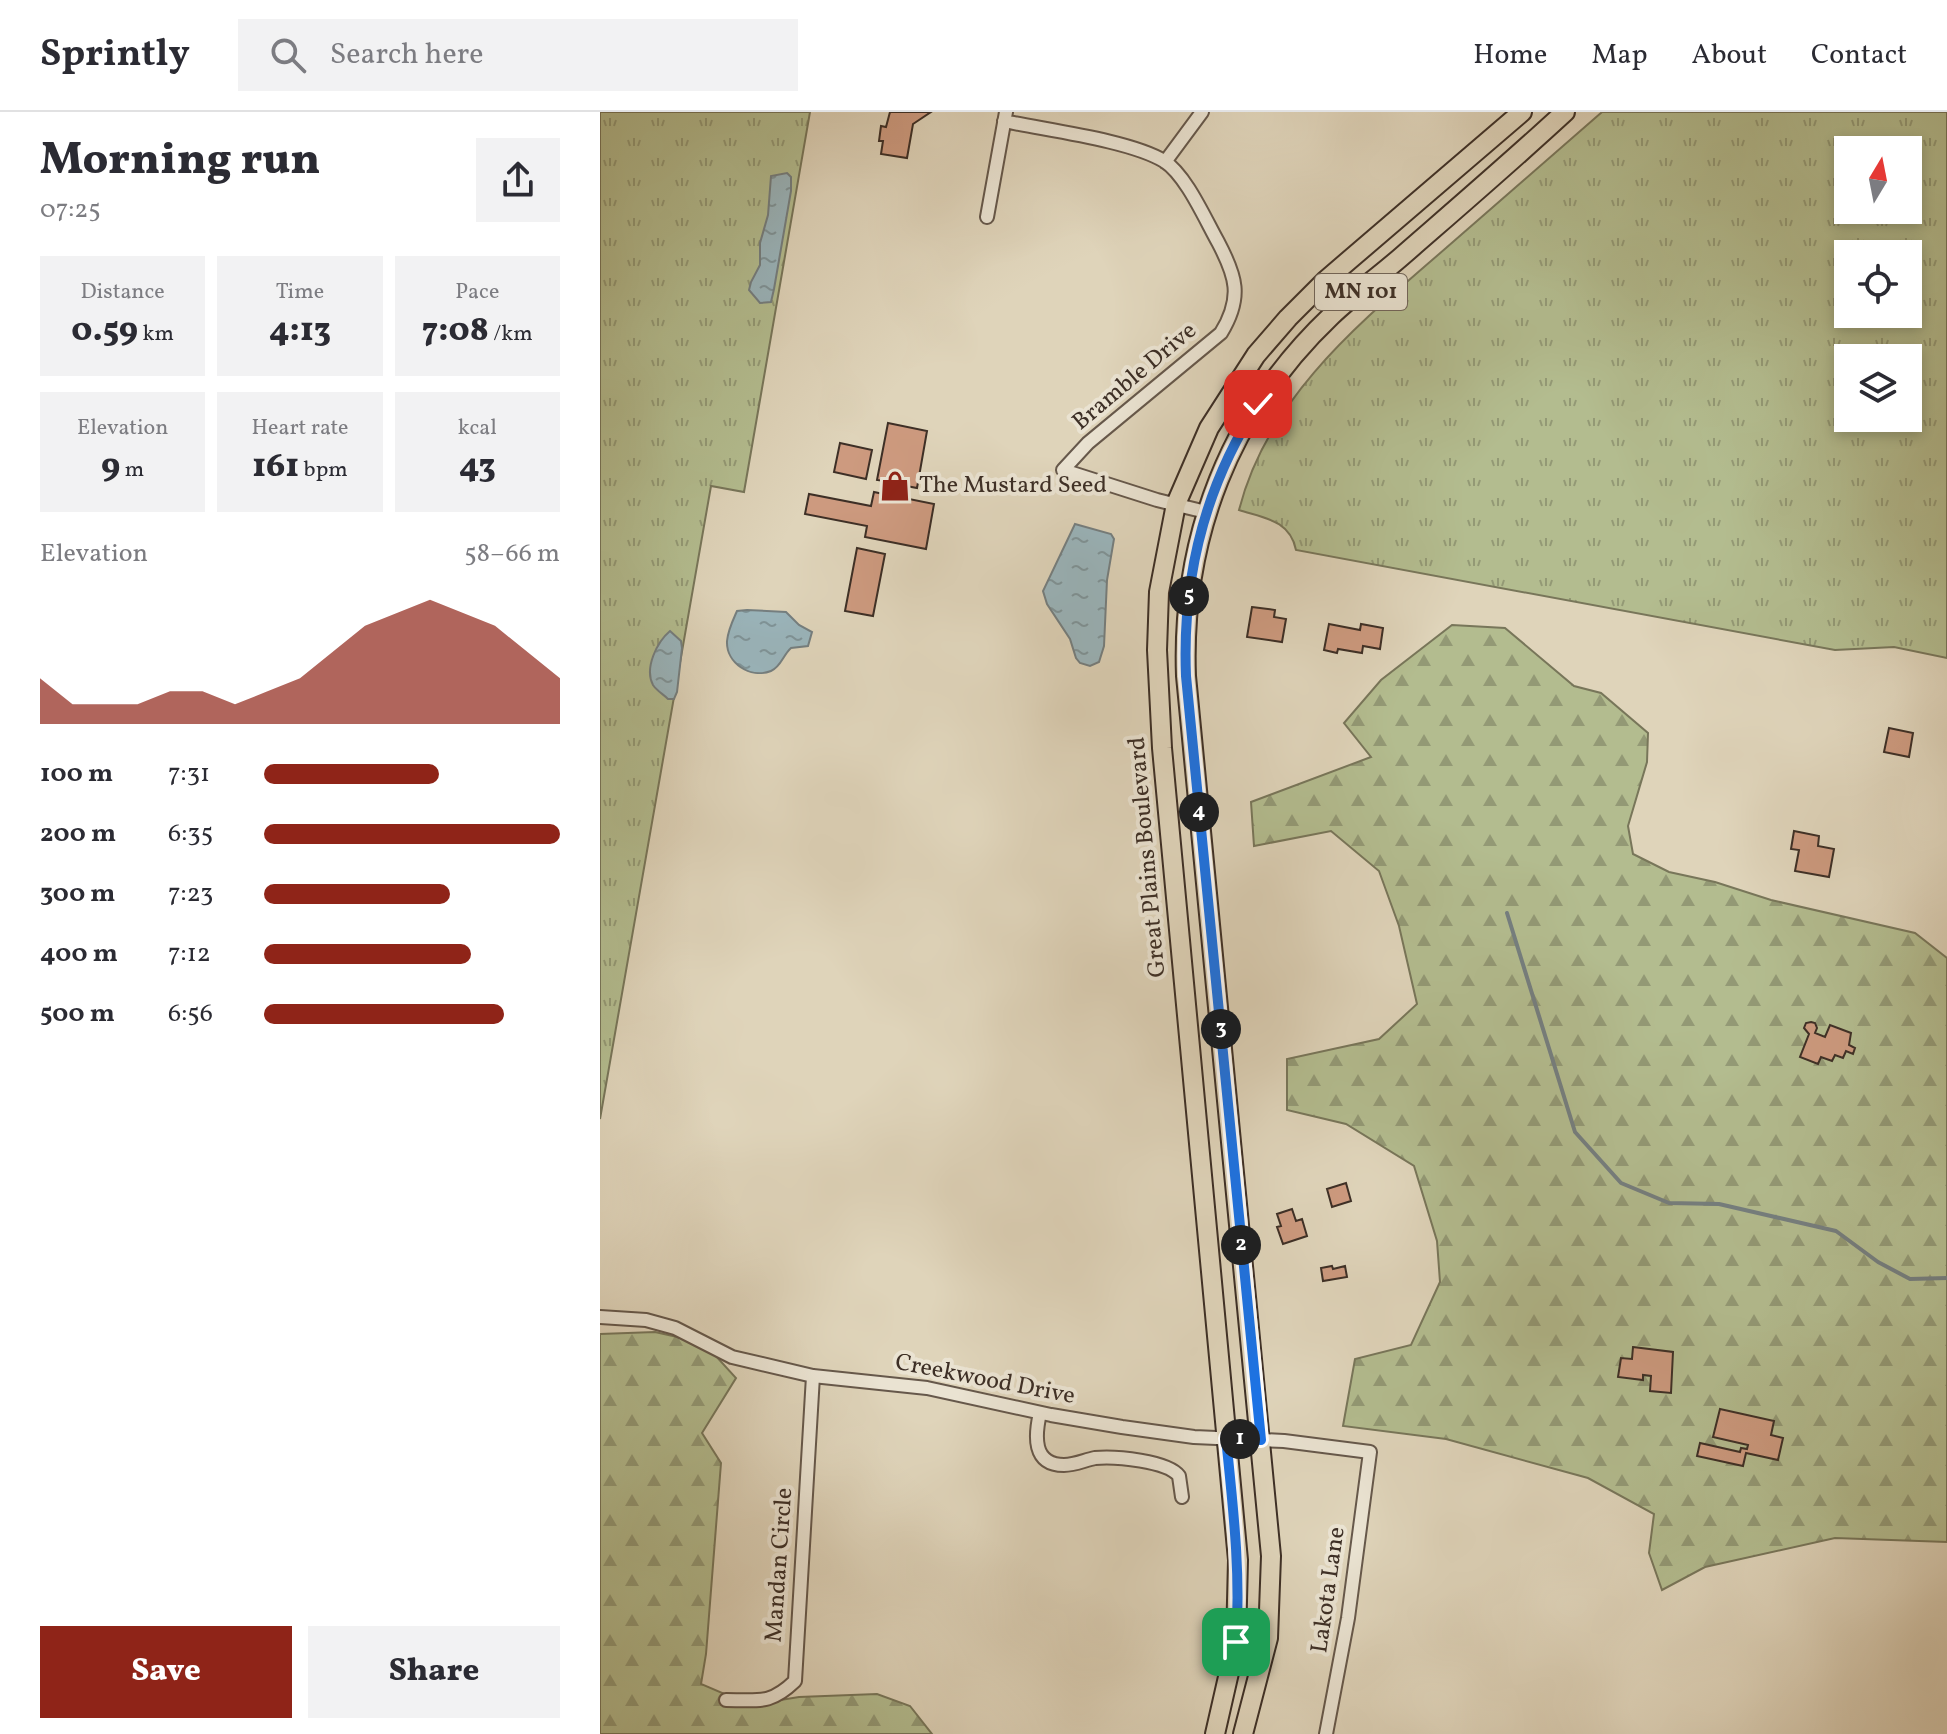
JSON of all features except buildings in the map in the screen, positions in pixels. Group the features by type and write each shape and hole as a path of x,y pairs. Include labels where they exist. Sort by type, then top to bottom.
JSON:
{"main road":[{"name":"Great Plains Boulevard","path":"1215,1734 1233,1659 1238,1613 1237,1539 1157,681 1159,592 1176,504 1209,428 1237,383 1275,332 1326,280 1522,112"},
{"name":"MN 101","path":"1243,1734 1263,1665 1271,1593 1270,1548 1186,676 1185,633 1196,547 1223,468 1246,422 1302,346 1333,314 1565,112"}],"street":[{"path":"1165,162 1202,112"},
{"path":"987,217 1005,117"},
{"name":"Bramble Drive","path":"1005,117 1131,148 1165,162 1192,194 1233,272 1235,294 1231,314 1216,339 1088,443 1063,470 1206,512"},
{"name":"Creekwood Drive","path":"600,1317 646,1320 675,1328 732,1357 813,1376 927,1388 1040,1413 1137,1429 1370,1452"},
{"name":"Mandan Circle","path":"726,1700 779,1697 795,1681 813,1376"},
{"path":"1040,1413 1036,1445 1048,1460 1062,1465 1114,1458 1168,1466 1179,1476 1182,1497"},
{"name":"Lakota Lane","path":"1326,1734 1346,1630 1370,1452"}],"green space":[{"path":"600,112 810,112 744,492 711,486 600,1119"},
{"path":"1602,112 1947,112 1947,658 1894,647 1835,650 1296,550 1293,540 1282,526 1239,510 1253,469 1272,431 1295,397 1351,333"},
{"path":"1452,625 1505,628 1574,686 1601,693 1648,733 1647,762 1628,826 1633,854 1669,872 1715,882 1771,900 1915,933 1947,958 1947,1542 1835,1538 1705,1567 1662,1590 1649,1553 1654,1514 1588,1478 1446,1439 1343,1426 1355,1359 1411,1345 1440,1282 1437,1241 1414,1166 1346,1124 1287,1110 1287,1059 1379,1039 1417,1004 1399,926 1379,871 1331,831 1254,846 1251,802 1371,757 1344,723 1381,680"},
{"path":"655,1332 704,1343 736,1378 702,1433 721,1463 701,1684 750,1705 799,1697 877,1694 910,1706 932,1734 600,1734 600,1334"}],"water":[{"path":"787,173 791,177 791,191 774,289 771,302 760,303 749,290 760,265 760,243 768,215 771,176"},
{"path":"1075,524 1111,534 1114,539 1107,580 1104,646 1099,662 1090,666 1076,658 1070,639 1047,604 1043,591"},
{"path":"737,611 786,612 812,632 808,646 791,648 771,671 755,673 741,667 730,656 727,641"},
{"path":"670,631 681,641 682,648 674,699 668,699 655,687 650,671 657,648"}],"waterway":[{"path":"1507,913 1575,1132 1621,1183 1669,1203 1719,1204 1836,1231 1878,1262 1910,1279 1947,1278"}],"place":[{"name":"The Mustard Seed","path":"895,486"}],"route":[{"path":"1236,1642 1237,1539 1226,1438 1261,1440 1186,676 1185,633 1192,568 1206,512 1235,443 1258,404"}]}
